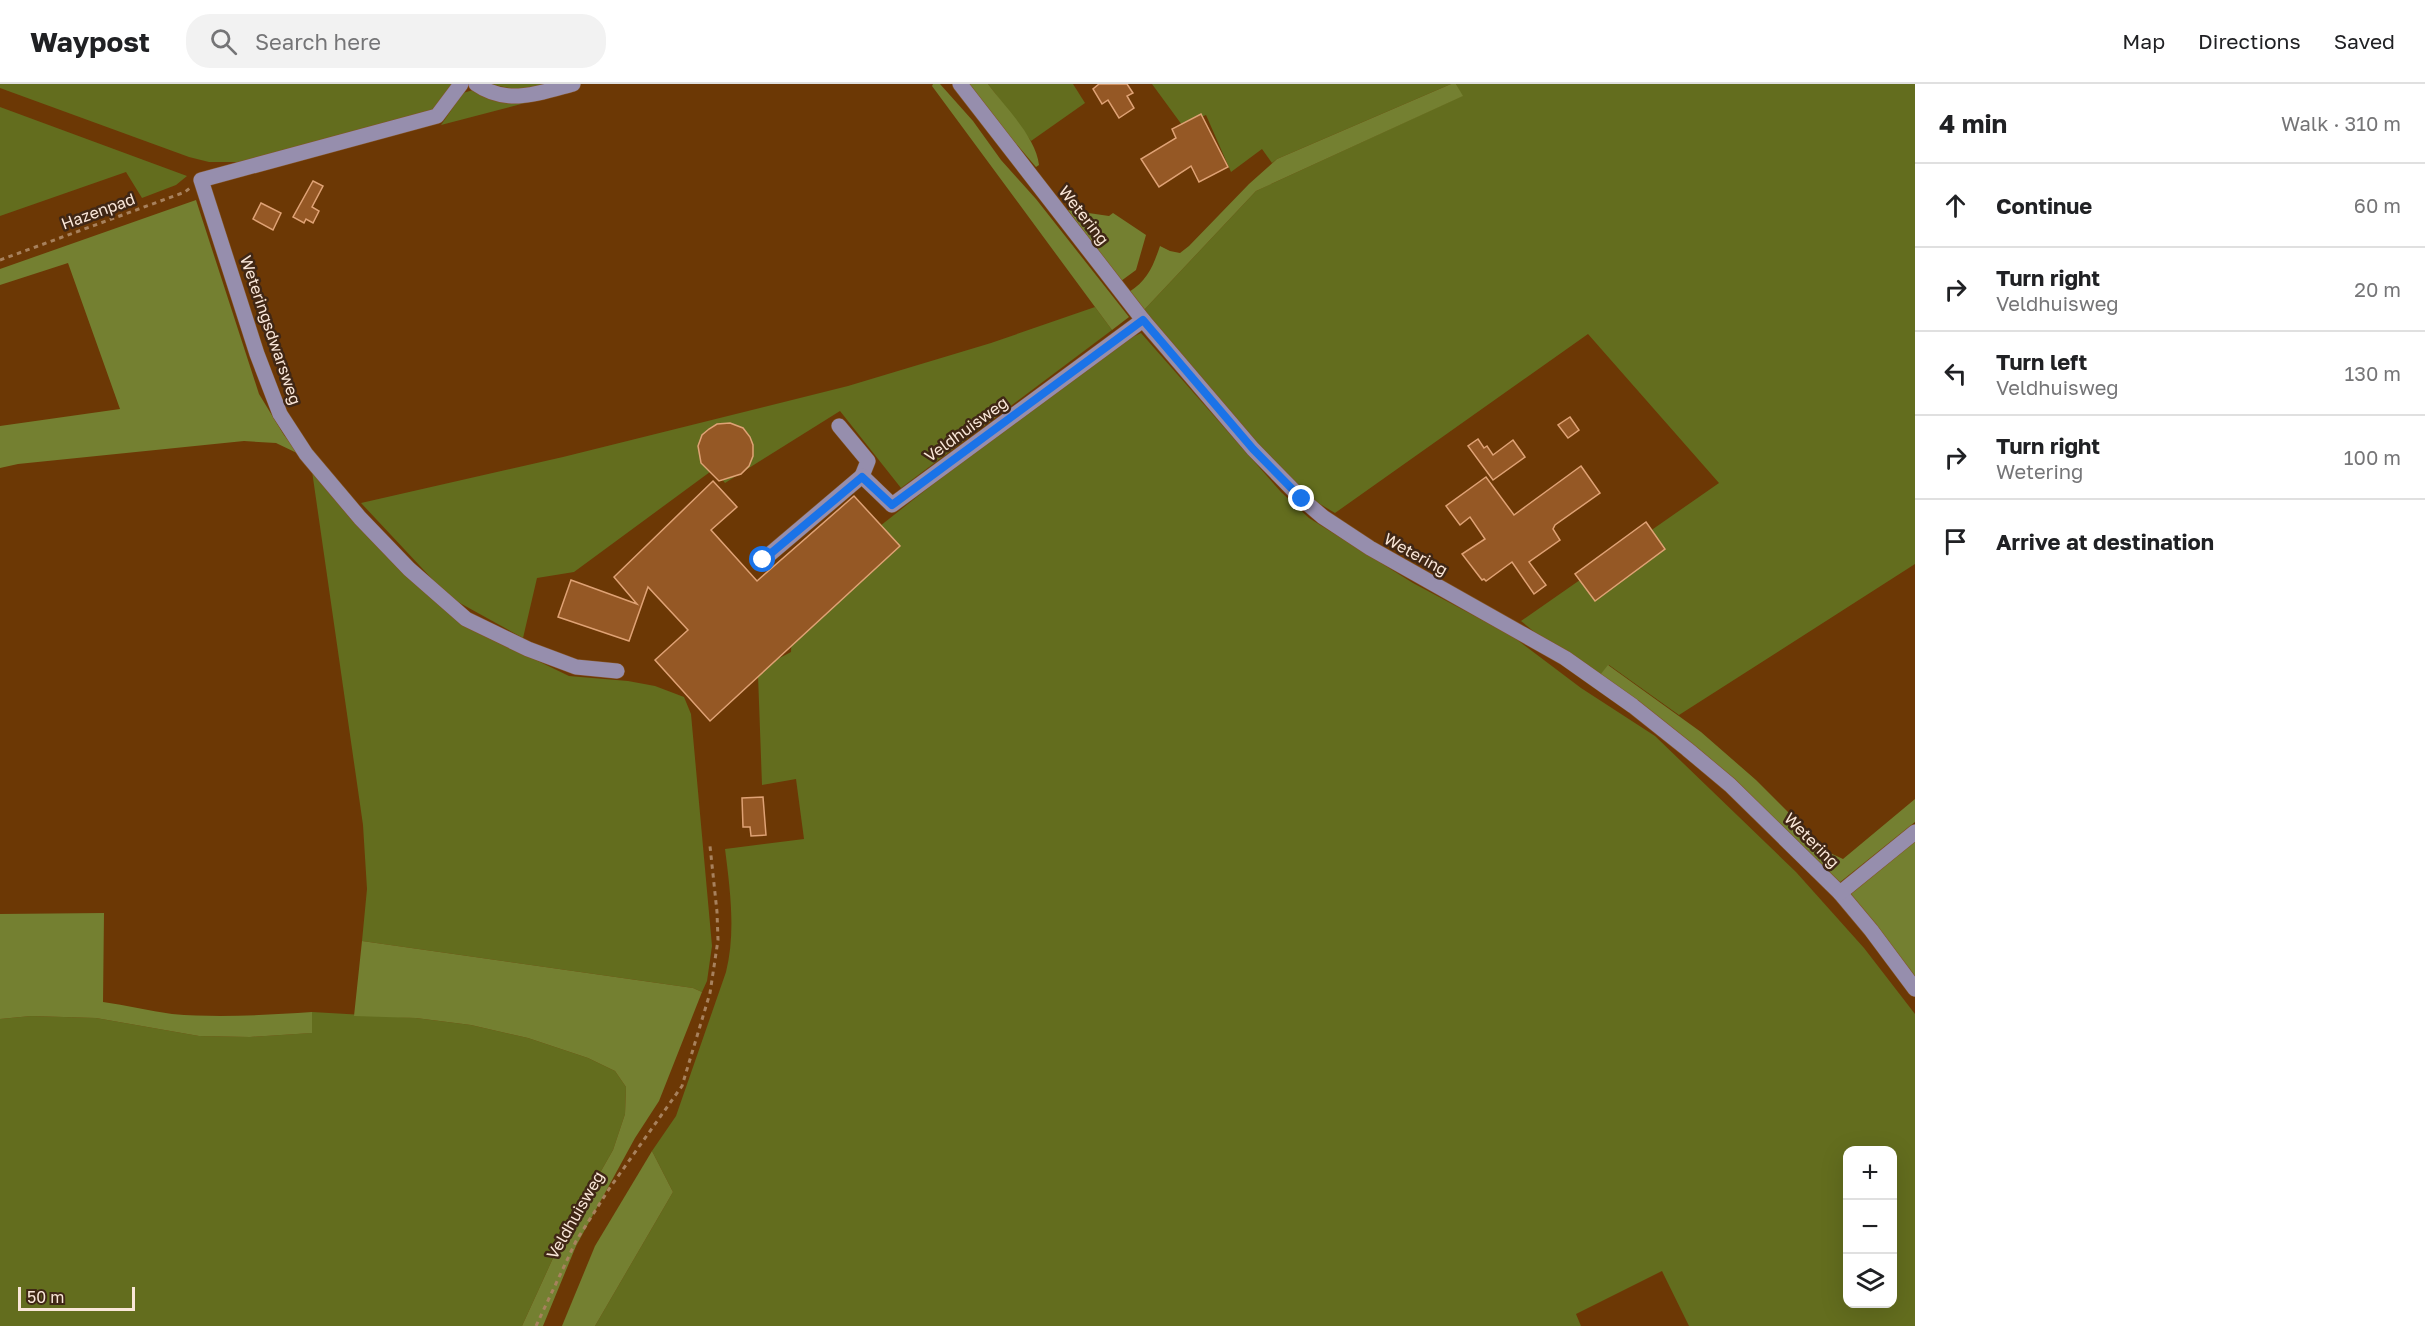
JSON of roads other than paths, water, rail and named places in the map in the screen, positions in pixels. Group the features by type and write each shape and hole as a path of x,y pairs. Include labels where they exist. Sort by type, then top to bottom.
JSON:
{"street":[{"name":"Weteringsdwarsweg","path":"461,84 437,116 201,180 257,354 280,414 306,454 360,518 401,561 466,619 528,649 576,668 617,671"},
{"path":"476,84 486,91 505,96 522,97 573,84"},
{"name":"Wetering","path":"960,84 1143,320 1253,449 1309,505 1370,548 1565,658 1633,706 1730,785 1840,894 1871,930 1915,989"},
{"name":"Veldhuisweg","path":"862,477 892,505 1143,320"},
{"path":"763,560 862,477 868,461 839,426"},
{"path":"1840,894 1915,832"}]}
